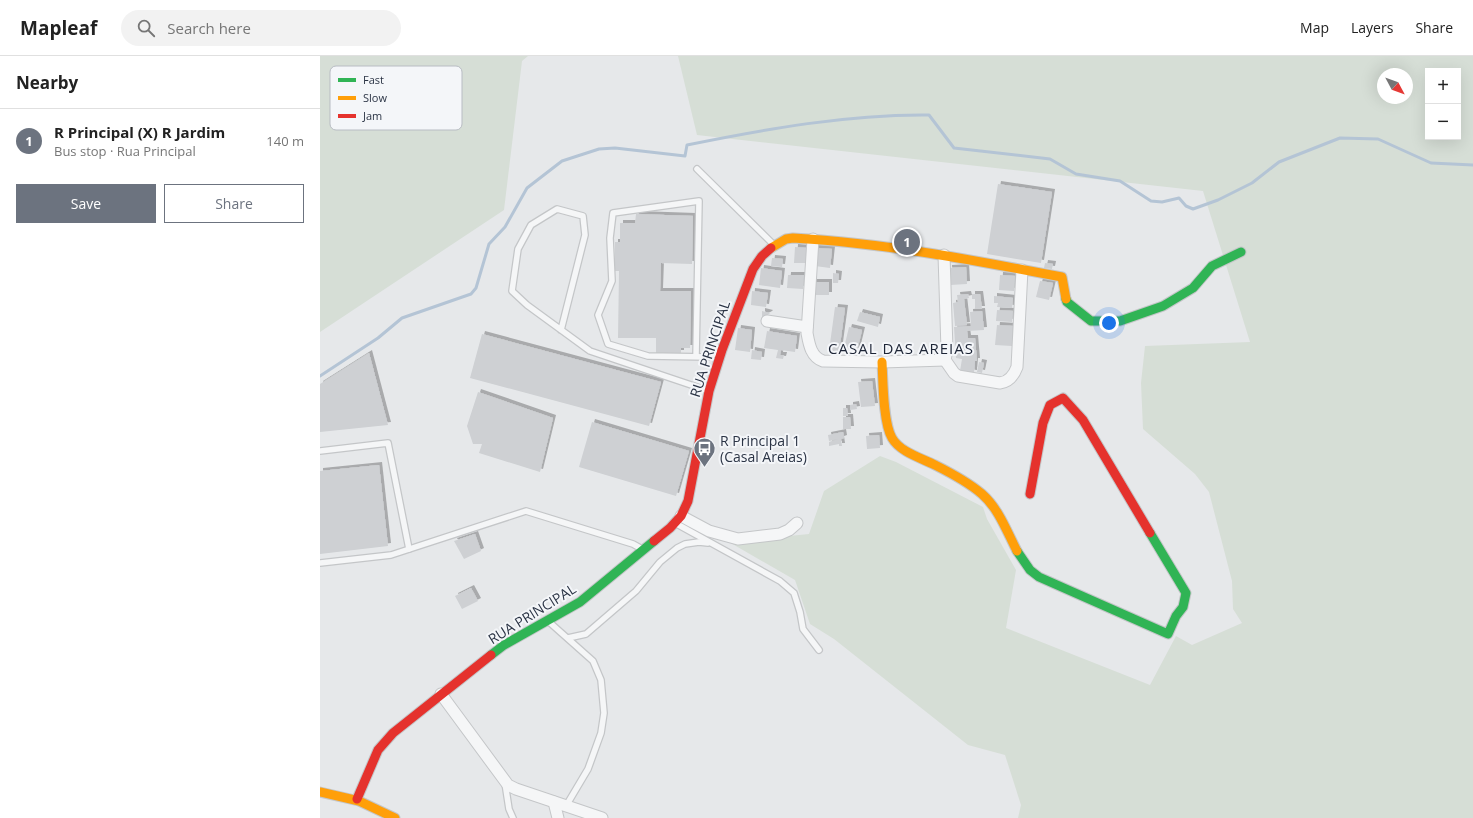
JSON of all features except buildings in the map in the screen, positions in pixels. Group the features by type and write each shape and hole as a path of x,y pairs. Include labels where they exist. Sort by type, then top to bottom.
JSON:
{"street":[{"name":"RUA PRINCIPAL","path":"357,799 378,750 393,733 504,645 580,602 678,520 688,501 709,391 722,350 753,269 762,256 774,245 786,239 792,238 813,239 944,255 1062,277 1067,302 1091,322 1120,321 1163,306 1193,288 1212,266 1241,252"},
{"path":"813,239 807,327 809,346 819,360 882,362 945,360"},
{"path":"944,255 947,350 945,360 954,373 958,376 1004,383 1010,378 1017,367 1022,270"},
{"path":"767,321 807,327"},
{"path":"882,362 887,426 896,443 900,447 968,483 986,498 993,506 1020,558 1033,573 1168,634 1176,616 1183,607 1186,593 1083,420 1063,398 1050,406 1043,423 1030,494"},
{"path":"678,520 738,539 780,534 789,530 797,523"},
{"path":"441,694 505,781 516,789 602,818"},
{"path":"320,792 357,799 395,818"},
{"path":"554,802 558,818"}],"lane":[{"path":"697,169 774,245"},
{"path":"696,357 699,201 613,213 610,238 612,281 598,315 608,344 648,356 696,357 708,357 722,350"},
{"path":"561,330 585,235 583,216 557,209 531,225 518,249 512,291 527,305 561,330 590,351 709,391"},
{"path":"320,451 388,443 409,549"},
{"path":"320,563 391,555 526,511 632,544 643,549"},
{"path":"678,520 713,544 780,582 794,593 800,612 803,629 819,650"},
{"path":"568,638 586,634 636,592 660,562 677,548 685,544 699,542 713,544"},
{"path":"548,621 593,661 601,680 604,713 601,733 588,769 566,806"},
{"path":"505,781 509,809 513,818"}],"shaded area":[{"path":"320,56 528,56 522,61 504,210 320,332"},
{"path":"678,56 1473,56 1473,818 1018,818 1021,805 1005,755 968,745 834,639 810,624 795,580 729,542 809,534 824,491 880,456 896,462 983,507 987,519 1016,570 1006,628 1150,685 1176,636 1192,645 1242,623 1233,609 1232,581 1209,492 1195,474 1143,429 1141,383 1145,346 1250,342 1203,191 697,135"}],"waterway":[{"path":"320,376 378,338 402,318 471,294 476,288 489,244 505,227 527,188 562,161 599,149 615,148 685,156 687,145 747,133 838,120 899,115 929,115 954,148 1050,159 1076,174 1120,181 1151,201 1162,202 1179,198 1186,206 1193,209 1218,200 1252,183 1279,162 1340,138 1378,139 1431,163 1473,165"}],"traffic: fast":[{"path":"1066,299 1067,302 1091,321 1120,321 1163,306 1193,288 1212,266 1241,252"},
{"path":"1017,551 1030,570 1039,577 1168,634 1176,616 1183,607 1186,593 1150,533"},
{"path":"491,655 504,645 580,602 654,541"}],"traffic: slow":[{"path":"771,248 786,239 793,238 827,240 895,248 962,259 1062,277 1066,299"},
{"path":"882,362 885,412 892,438 905,451 953,475 982,494 998,514 1017,551"},
{"path":"320,792 359,801 395,818"}],"traffic: jam":[{"path":"654,541 670,528 681,516 688,501 709,391 722,350 753,269 762,256 771,248"},
{"path":"1030,494 1043,423 1050,405 1063,398 1083,420 1150,533"},
{"path":"357,799 378,750 393,733 491,655"}],"place":[{"name":"R Principal (X) R Jardim","path":"907,242"},
{"name":"R Principal 1 (Casal Areias)","path":"704,468"}],"district":[{"name":"CASAL DAS AREIAS","path":"901,349"}]}
